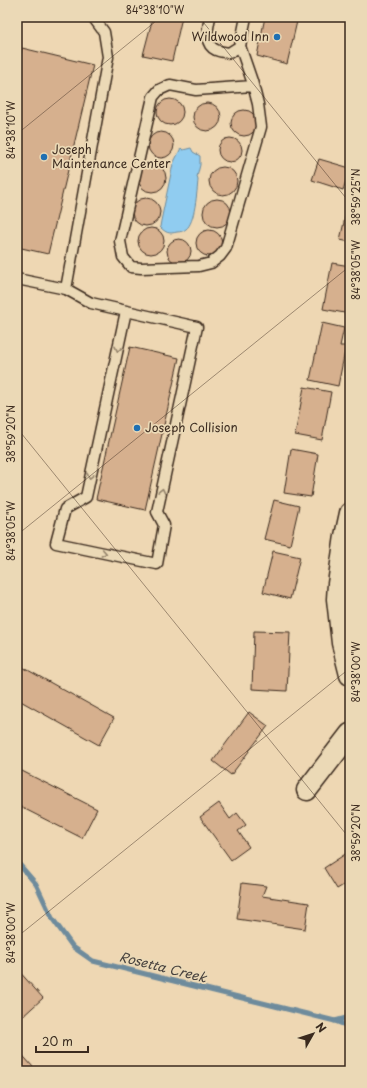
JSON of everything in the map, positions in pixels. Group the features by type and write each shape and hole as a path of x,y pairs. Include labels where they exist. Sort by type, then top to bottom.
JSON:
{"street":[{"path":"350,512 345,536 337,599 342,643 350,675"},
{"path":"307,790 350,734"}],"lane":[{"path":"66,290 108,57 104,32 93,17"},
{"path":"210,17 207,31 208,42 216,50 229,52 240,46"},
{"path":"246,17 240,46 253,86 258,104 261,128 226,248 220,256 211,263 199,266 131,267 124,257 120,241 153,97 159,90 170,85 196,90 253,86"},
{"path":"17,279 66,290 91,303 197,327 157,512 164,525 157,564 56,543 65,509 86,496 126,311"}],"water":[{"path":"181,148 183,150 191,148 193,152 200,156 196,199 192,220 189,226 183,231 170,233 166,232 160,227 173,164"}],"building":[{"name":"Wildwood Inn","path":"153,17 182,17 172,61 143,55"},
{"name":"Wildwood Inn","path":"265,17 298,17 287,64 257,56"},
{"name":"Joseph Maintenance Center","path":"22,48 93,65 48,254 17,247 17,67"},
{"path":"170,99 179,103 183,112 179,121 170,125 161,121 157,112 161,103"},
{"path":"207,103 217,107 221,117 217,127 207,131 197,127 193,117 197,107"},
{"path":"244,110 253,114 257,123 253,132 244,136 235,132 231,123 235,114"},
{"path":"161,132 170,136 174,145 170,154 161,158 152,154 148,145 152,136"},
{"path":"225,138 235,138 242,145 242,155 235,162 225,162 218,155 218,145"},
{"path":"319,159 350,168 343,190 312,180"},
{"path":"152,164 162,168 166,178 162,188 152,192 142,188 138,178 142,168"},
{"path":"223,167 233,171 237,181 233,191 223,195 213,191 209,181 213,171"},
{"path":"350,195 350,242 340,240"},
{"path":"146,198 156,202 160,212 156,222 146,226 136,222 132,212 136,202"},
{"path":"217,199 227,203 231,213 227,223 217,227 207,223 203,213 207,203"},
{"path":"151,228 160,232 164,241 160,250 151,254 142,250 138,241 142,232"},
{"path":"209,230 218,234 222,243 218,252 209,256 200,252 196,243 200,234"},
{"path":"179,239 188,242 191,251 188,260 179,263 170,260 167,251 170,242"},
{"path":"332,263 350,266 350,314 323,309"},
{"path":"322,323 344,328 340,346 346,346 338,386 310,380"},
{"name":"Joseph Collision","path":"130,347 179,358 145,510 96,499"},
{"path":"304,387 331,392 322,440 295,435"},
{"path":"291,449 318,454 311,497 284,493"},
{"path":"274,500 299,506 290,545 264,539"},
{"path":"273,551 300,557 290,599 263,592"},
{"path":"254,631 290,632 287,691 252,689"},
{"path":"17,664 114,718 99,745 17,699"},
{"path":"249,712 268,726 231,775 213,761"},
{"path":"18,769 97,809 82,838 17,805"},
{"path":"219,803 230,819 237,813 246,825 238,831 249,847 231,860 200,817"},
{"path":"350,851 350,881 337,889 324,868"},
{"path":"242,883 266,886 262,896 309,903 305,929 237,919"},
{"path":"17,969 43,998 21,1018 17,1013"},
{"path":"17,1049 33,1067 29,1071 17,1071"}],"waterway":[{"name":"Rosetta Creek","path":"17,862 36,884 52,918 73,947 93,961 335,1021 350,1027"},
{"path":"335,1021 350,1017"}],"place":[{"name":"Wildwood Inn","path":"277,37"},
{"name":"Joseph Maintenance Center","path":"44,157"},
{"name":"Joseph Collision","path":"137,428"}]}
